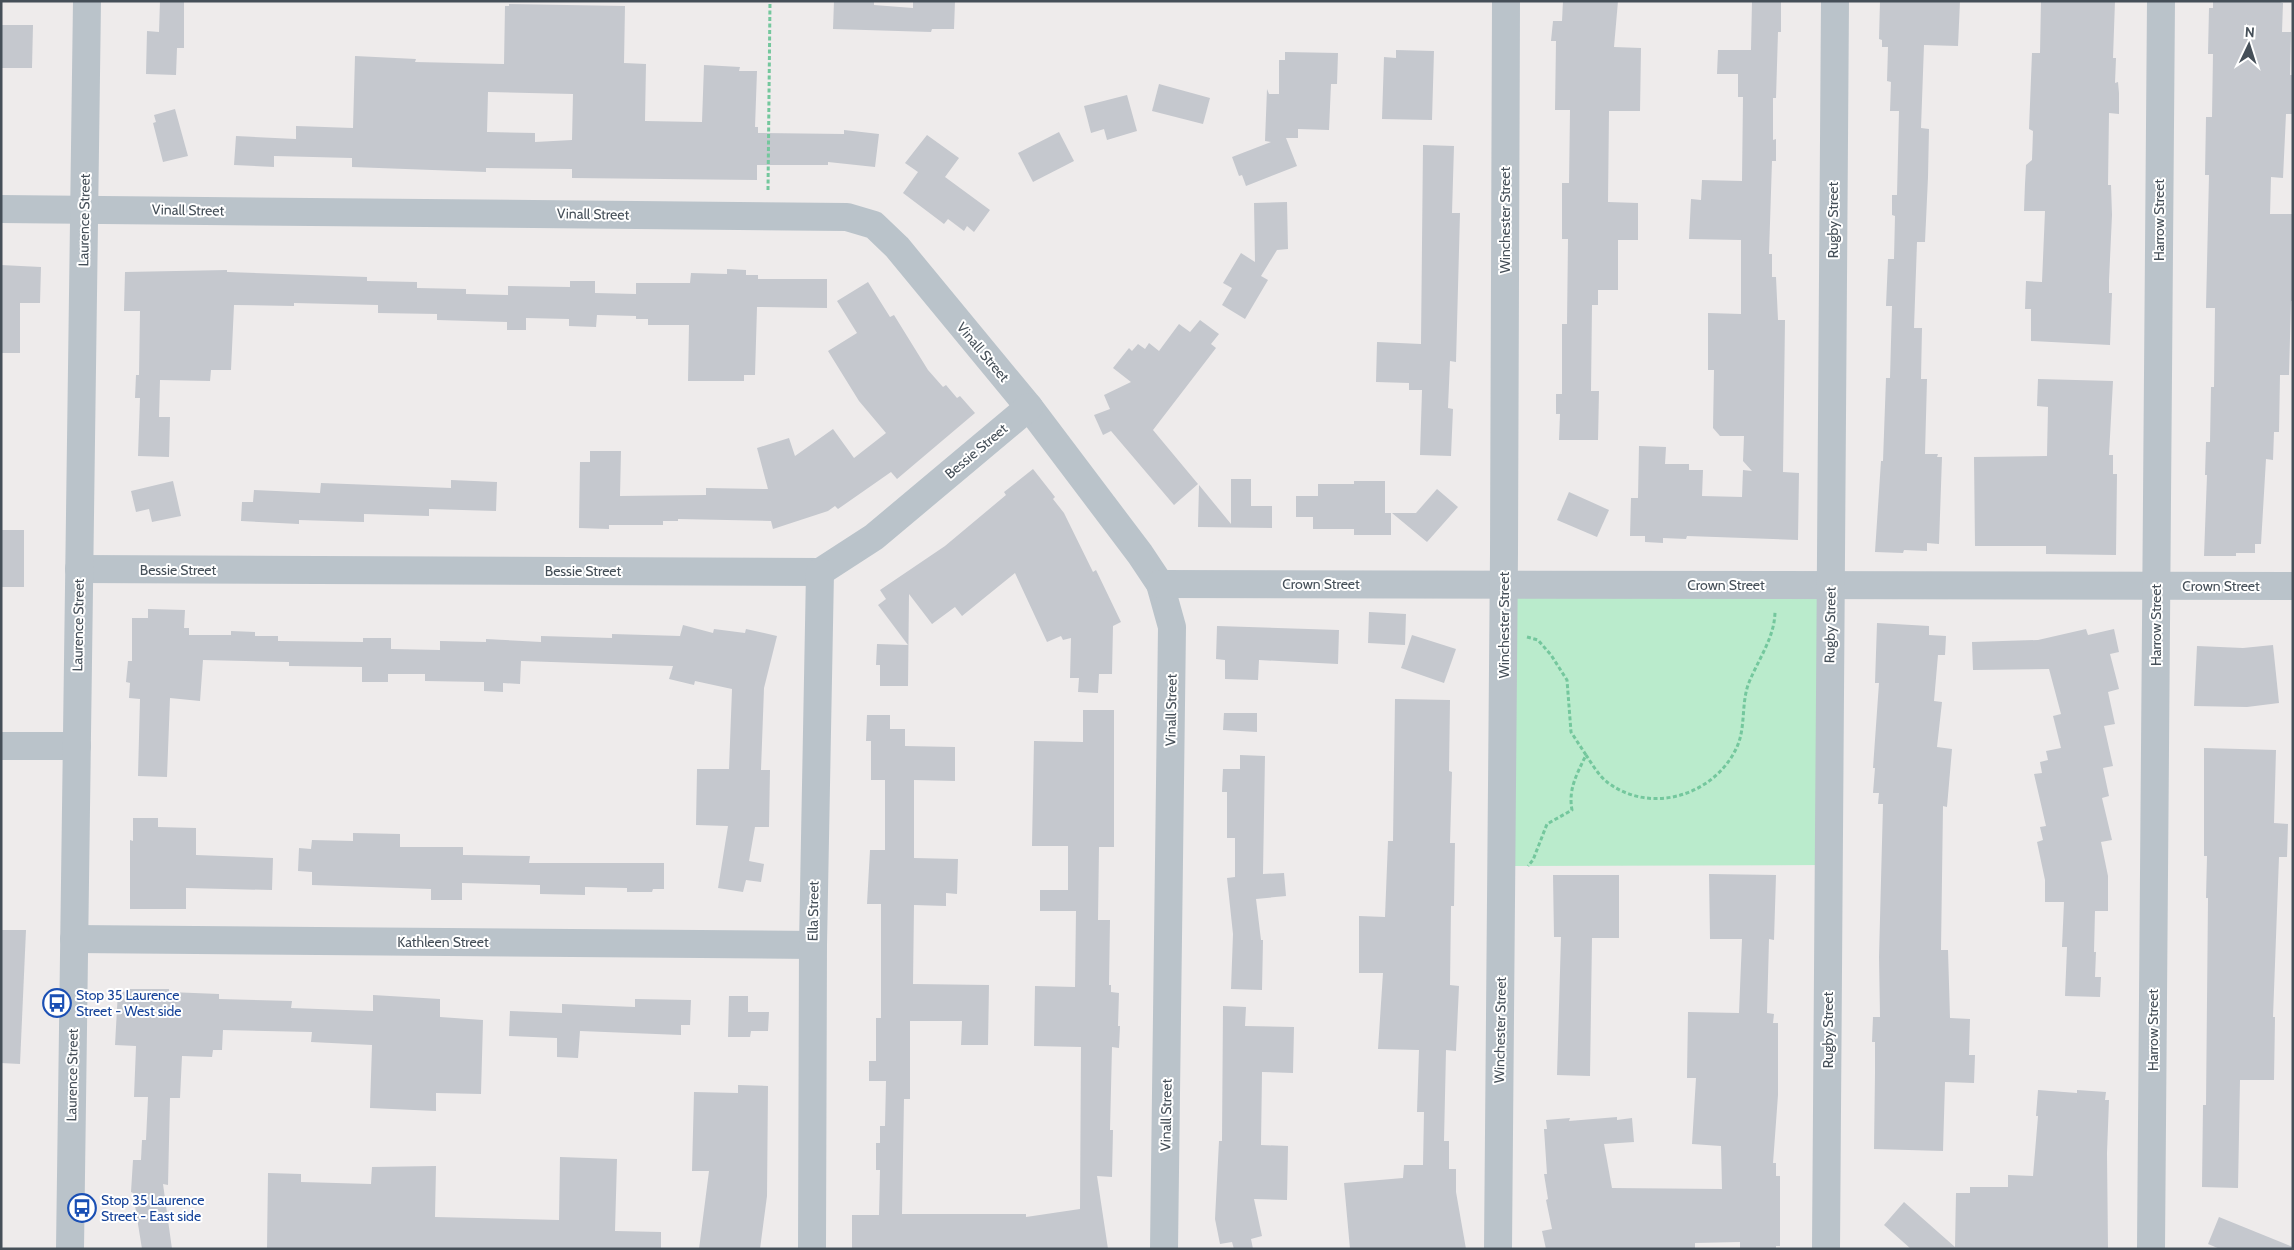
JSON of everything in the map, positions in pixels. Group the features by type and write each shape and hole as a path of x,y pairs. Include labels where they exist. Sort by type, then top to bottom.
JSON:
{"street":[{"name":"Laurence Street","path":"70,1249 87,1"},
{"name":"Winchester Street","path":"1498,1249 1504,585 1506,1"},
{"name":"Rugby Street","path":"1826,1249 1835,1"},
{"name":"Harrow Street","path":"2151,1249 2161,1"},
{"name":"Vinall Street","path":"1,209 847,217 874,225 897,247 1029,407 1140,554 1160,584 1172,627 1164,1249"},
{"name":"Bessie Street","path":"79,569 820,572 874,538 1029,407"},
{"name":"Ella Street","path":"812,1249 813,945 820,572"},
{"name":"Crown Street","path":"1160,584 2293,586"},
{"path":"1,746 77,746"},
{"name":"Kathleen Street","path":"74,939 813,945"}],"path":[{"path":"768,216 770,1"},
{"path":"1525,637 1538,640 1552,655 1567,680 1571,732 1606,781 1621,791 1645,799 1674,798 1702,787 1721,771 1736,748 1744,721 1747,690 1755,666 1767,647 1775,620 1775,609"},
{"path":"1522,872 1532,860 1548,824 1572,810 1569,796 1574,779 1586,755"}],"green space":[{"path":"1508,585 1826,586 1824,865 1508,866"}],"building":[{"path":"160,1 184,1 184,48 177,48 176,75 146,74 147,31 159,32"},
{"path":"834,1 874,2 874,5 913,8 913,1 955,1 954,29 932,29 931,32 833,29"},
{"path":"1563,1 1618,1 1614,47 1641,48 1640,111 1609,111 1608,202 1638,203 1638,240 1618,240 1618,290 1598,290 1598,305 1592,305 1591,391 1599,391 1598,440 1559,440 1560,414 1556,414 1556,394 1562,394 1562,324 1567,324 1568,239 1562,239 1562,183 1569,183 1570,110 1555,110 1556,41 1551,41 1553,21 1562,21"},
{"path":"1752,1 1781,1 1781,32 1778,32 1776,98 1773,98 1773,140 1776,139 1776,161 1772,161 1769,254 1772,254 1772,277 1776,277 1778,320 1785,320 1783,472 1799,473 1798,540 1687,536 1686,539 1663,538 1663,543 1645,542 1645,536 1630,536 1631,498 1638,498 1639,446 1666,447 1665,464 1689,464 1689,470 1703,470 1702,496 1742,497 1743,470 1752,471 1743,461 1744,436 1720,436 1713,428 1714,370 1708,370 1708,313 1741,314 1741,240 1689,239 1691,199 1701,200 1702,180 1742,181 1743,97 1738,97 1738,74 1717,74 1718,50 1751,50"},
{"path":"1880,1 1960,1 1958,46 1924,45 1921,128 1929,129 1928,177 1925,242 1917,242 1914,328 1922,328 1921,379 1927,379 1925,454 1938,454 1937,457 1942,457 1939,544 1927,543 1927,551 1904,550 1903,553 1875,552 1881,461 1883,461 1886,378 1890,378 1892,306 1886,306 1888,259 1894,259 1895,216 1892,215 1892,195 1897,195 1899,111 1890,111 1891,82 1887,81 1888,47 1882,47 1882,40 1879,39"},
{"path":"2041,1 2115,1 2113,58 2116,58 2115,83 2118,82 2119,114 2109,113 2108,185 2111,185 2112,215 2109,281 2109,293 2112,293 2110,345 2031,341 2031,309 2025,309 2026,281 2042,282 2045,211 2024,211 2026,165 2032,160 2033,131 2029,129 2032,53 2040,53"},
{"path":"2213,1 2277,1 2283,3 2282,32 2291,32 2290,75 2293,75 2293,114 2286,114 2283,178 2271,177 2270,214 2293,214 2293,301 2291,301 2289,375 2280,375 2279,432 2274,432 2273,460 2266,459 2261,544 2255,544 2255,553 2236,553 2236,556 2204,556 2207,475 2205,475 2206,442 2210,442 2211,387 2214,387 2215,308 2206,308 2209,175 2205,175 2206,117 2212,117 2213,54 2208,54 2209,8 2213,8"},
{"path":"509,4 625,6 624,63 646,64 645,121 702,122 704,65 740,67 739,71 757,71 755,127 758,127 758,133 844,134 844,130 879,134 875,167 828,162 828,165 757,165 757,180 572,178 572,169 486,168 486,172 352,167 352,158 274,156 274,167 234,165 236,136 296,139 296,126 353,128 355,56 416,59 415,62 504,64 505,6 509,6","holes":["488,92 573,94 572,140 535,142 535,133 487,132"]},
{"path":"1,25 33,25 32,68 1,68"},
{"path":"1396,50 1434,51 1432,120 1382,119 1384,57 1396,58"},
{"path":"1285,52 1338,53 1337,84 1331,84 1329,130 1298,129 1298,138 1286,138 1297,166 1246,186 1242,175 1239,176 1232,157 1271,142 1265,141 1267,89 1269,94 1279,94 1279,60 1285,60"},
{"path":"1159,84 1210,98 1203,124 1152,111"},
{"path":"1127,95 1137,131 1107,140 1104,129 1091,133 1084,106"},
{"path":"175,109 188,156 163,162 153,123 156,122 154,115"},
{"path":"1059,132 1074,161 1033,182 1018,153"},
{"path":"927,135 959,158 945,177 990,210 974,232 967,226 964,231 948,219 944,224 903,193 918,172 905,163"},
{"path":"1423,145 1454,146 1452,213 1460,213 1456,362 1450,361 1448,408 1453,409 1451,456 1420,455 1422,390 1409,390 1409,383 1376,382 1377,342 1421,344"},
{"path":"1287,202 1288,249 1277,250 1261,276 1268,280 1245,319 1222,305 1232,288 1223,283 1241,253 1255,262 1254,203"},
{"path":"1,265 41,267 40,303 20,303 20,353 1,353"},
{"path":"727,269 746,270 746,275 758,275 758,279 827,279 827,308 757,307 755,375 744,375 744,381 688,381 689,325 648,325 648,319 636,319 636,316 597,315 596,327 569,326 569,319 526,318 526,330 507,330 507,322 437,320 437,314 378,313 378,305 294,303 294,306 234,305 231,370 211,370 210,381 160,380 159,417 170,417 169,457 138,456 140,398 135,398 136,375 139,375 140,311 124,311 125,272 227,270 227,272 367,277 367,281 417,282 417,288 466,289 466,294 508,295 508,286 570,287 570,281 595,281 595,293 636,294 636,283 690,283 691,273 727,274"},
{"path":"868,282 890,317 894,315 928,370 943,387 946,385 957,398 960,396 975,413 897,479 891,472 838,509 835,506 828,511 773,529 771,521 678,519 678,521 663,521 663,525 609,525 609,529 579,528 580,462 590,462 590,451 621,451 620,496 706,495 706,488 768,489 757,448 789,438 795,456 833,429 854,458 886,433 859,401 828,351 857,333 837,301"},
{"path":"1200,320 1219,334 1211,344 1216,348 1153,430 1198,484 1174,505 1111,431 1103,435 1094,415 1110,409 1104,395 1131,382 1113,368 1129,348 1132,351 1138,344 1145,349 1149,343 1159,351 1179,324 1190,332"},
{"path":"2038,379 2113,381 2109,455 2113,455 2113,474 2117,474 2116,555 2046,554 2046,546 1975,546 1974,457 2047,456 2048,407 2037,406"},
{"path":"1033,469 1055,497 1053,499 1064,513 1093,572 1096,570 1121,622 1113,626 1112,674 1099,674 1098,693 1078,692 1079,678 1070,678 1071,638 1063,640 1061,636 1047,642 1015,573 962,616 955,607 932,624 909,594 908,686 880,686 880,665 876,665 877,644 908,645 878,605 886,599 880,590 945,546 1006,495 1004,492"},
{"path":"1231,479 1251,479 1251,506 1272,506 1272,528 1198,527 1199,485 1231,524"},
{"path":"451,480 497,482 496,511 429,509 429,516 364,514 364,522 299,520 299,524 241,521 242,502 253,502 254,490 320,493 321,483 451,488"},
{"path":"173,481 181,516 152,522 149,509 136,512 131,491"},
{"path":"1354,481 1385,481 1385,513 1391,513 1391,535 1354,535 1354,529 1313,529 1313,517 1296,517 1296,496 1318,496 1318,484 1354,484"},
{"path":"1437,489 1458,507 1427,542 1392,513 1416,513"},
{"path":"1569,492 1609,510 1597,537 1557,520"},
{"path":"1,530 24,530 24,587 1,587"},
{"path":"148,609 185,610 184,628 189,628 189,635 231,635 231,631 255,632 255,636 278,636 278,641 363,642 363,638 391,638 391,649 440,650 440,641 486,642 486,639 541,642 541,636 612,638 612,634 680,636 683,625 713,633 714,629 745,633 746,629 777,636 764,688 761,770 770,770 769,827 755,827 749,861 764,864 761,882 746,880 743,892 718,888 728,826 696,825 697,769 729,769 732,689 695,681 694,685 669,679 673,666 521,661 520,684 503,683 503,692 484,691 484,682 425,681 425,674 388,674 388,682 362,682 362,667 289,666 289,662 203,660 200,701 170,698 167,777 138,776 140,699 129,698 130,683 126,682 128,661 132,661 132,618 148,618"},
{"path":"1369,612 1406,614 1405,645 1368,643"},
{"path":"1877,623 1929,626 1929,635 1946,636 1945,655 1938,655 1934,701 1942,702 1937,747 1952,749 1947,807 1943,806 1941,950 1948,950 1950,1018 1970,1019 1969,1055 1975,1055 1974,1083 1945,1082 1943,1151 1874,1149 1875,1042 1872,1042 1873,1017 1880,1017 1879,957 1883,804 1878,804 1879,793 1873,793 1879,683 1875,683"},
{"path":"1217,626 1339,630 1338,664 1259,660 1258,680 1225,679 1225,660 1216,659"},
{"path":"2086,629 2088,635 2114,629 2119,652 2110,654 2119,689 2108,692 2115,724 2104,726 2113,766 2103,768 2109,796 2102,798 2112,840 2101,842 2108,876 2108,911 2095,911 2095,977 2101,977 2100,997 2065,996 2067,947 2062,947 2064,902 2045,902 2045,880 2037,842 2043,840 2040,827 2046,826 2034,774 2042,773 2040,762 2048,760 2046,751 2061,748 2053,716 2061,714 2049,669 1973,670 1972,642 2038,640"},
{"path":"1412,635 1456,649 1444,683 1401,668"},
{"path":"2273,645 2279,703 2247,707 2194,706 2197,646 2243,648"},
{"path":"1395,699 1450,700 1449,771 1452,772 1450,843 1455,843 1454,906 1451,906 1450,985 1459,986 1456,1051 1446,1050 1444,1141 1449,1141 1449,1169 1456,1169 1456,1192 1466,1249 1350,1249 1344,1183 1403,1178 1404,1165 1423,1165 1424,1112 1417,1112 1419,1050 1378,1049 1383,973 1359,973 1359,916 1385,917 1388,841 1393,841"},
{"path":"1083,710 1114,710 1114,847 1099,847 1098,920 1110,920 1109,985 1111,985 1111,992 1119,993 1119,1048 1112,1047 1110,1130 1113,1130 1112,1177 1097,1176 1108,1249 852,1249 852,1215 879,1215 880,1170 876,1170 876,1143 880,1143 880,1126 885,1126 886,1081 869,1081 869,1061 876,1061 876,1018 881,1018 881,904 867,904 870,850 885,850 885,780 871,780 871,741 866,741 867,715 890,715 890,729 905,729 905,746 955,747 955,781 914,780 914,858 958,859 957,894 946,893 946,906 914,905 913,984 989,985 988,1045 961,1045 962,1021 910,1021 910,1099 904,1099 902,1214 1026,1214 1026,1217 1080,1209 1081,1047 1034,1046 1035,986 1075,987 1076,911 1040,911 1040,890 1068,890 1068,846 1032,846 1034,741 1083,742"},
{"path":"1224,713 1257,713 1257,732 1223,730"},
{"path":"2204,748 2276,750 2274,823 2288,824 2287,857 2279,857 2273,1017 2275,1017 2274,1080 2240,1080 2238,1188 2202,1187 2203,1105 2206,1105 2208,898 2206,898 2207,856 2204,856"},
{"path":"1240,755 1265,756 1263,874 1284,873 1286,896 1256,899 1261,940 1263,940 1262,990 1231,989 1233,934 1227,878 1235,877 1235,838 1227,838 1227,792 1222,792 1223,769 1240,769"},
{"path":"133,818 158,818 158,827 196,828 196,855 273,858 272,890 186,888 186,909 130,909 130,840 133,841"},
{"path":"353,833 400,834 400,847 463,847 463,855 530,856 529,863 664,863 664,889 653,889 652,892 627,892 627,888 585,887 585,895 540,894 540,885 462,883 462,900 431,900 431,889 312,885 312,872 298,871 299,848 311,849 312,840 353,841"},
{"path":"1709,874 1776,875 1774,940 1769,939 1767,1013 1774,1014 1773,1023 1778,1023 1778,1095 1773,1163 1776,1163 1776,1176 1780,1176 1780,1246 1776,1246 1776,1249 1740,1248 1740,1242 1695,1243 1695,1248 1546,1249 1542,1231 1552,1229 1546,1200 1548,1199 1544,1174 1547,1174 1544,1129 1547,1129 1546,1120 1570,1118 1569,1121 1617,1117 1617,1120 1632,1118 1634,1142 1604,1144 1612,1188 1722,1189 1721,1146 1692,1144 1696,1078 1687,1078 1688,1012 1739,1013 1742,939 1710,939"},
{"path":"1553,875 1619,875 1619,938 1592,938 1590,1076 1557,1075 1561,937 1554,937"},
{"path":"1,930 26,930 20,1064 1,1063"},
{"path":"129,989 169,989 169,992 219,994 219,999 292,1001 291,1008 373,1011 373,995 440,999 440,1017 483,1020 481,1094 436,1093 436,1111 370,1108 372,1045 311,1042 312,1032 223,1030 222,1050 213,1050 212,1057 182,1056 180,1098 170,1098 168,1185 163,1184 172,1249 142,1249 133,1193 131,1192 133,1160 141,1160 142,1140 146,1140 148,1097 134,1097 136,1046 115,1045 118,991 129,992"},
{"path":"729,996 748,996 748,1012 769,1012 768,1031 751,1031 750,1037 728,1037"},
{"path":"635,999 691,1000 690,1025 681,1025 681,1035 580,1031 578,1058 557,1057 557,1038 509,1036 510,1011 562,1013 562,1004 635,1007"},
{"path":"1223,1006 1246,1007 1245,1026 1294,1027 1293,1073 1262,1072 1261,1145 1288,1146 1287,1200 1254,1199 1262,1236 1251,1239 1253,1249 1234,1249 1232,1242 1220,1244 1215,1219 1219,1141 1222,1141"},
{"path":"738,1085 768,1086 767,1196 760,1249 699,1249 709,1171 692,1171 694,1092 738,1093"},
{"path":"2038,1090 2077,1093 2077,1090 2106,1092 2105,1100 2109,1100 2107,1153 2108,1249 1911,1249 1884,1225 1904,1202 1955,1247 1956,1193 1970,1193 1970,1187 2008,1187 2008,1175 2033,1176 2038,1116 2036,1116"},
{"path":"560,1157 617,1159 615,1231 661,1232 661,1249 267,1249 268,1173 301,1174 301,1182 371,1184 372,1167 436,1166 435,1217 559,1220"},
{"path":"2219,1217 2293,1247 2293,1249 2220,1249 2208,1244"}],"place":[{"name":"Stop 35 Laurence Street - West side","path":"57,1003"},
{"name":"Stop 35 Laurence Street - East side","path":"82,1208"}]}
